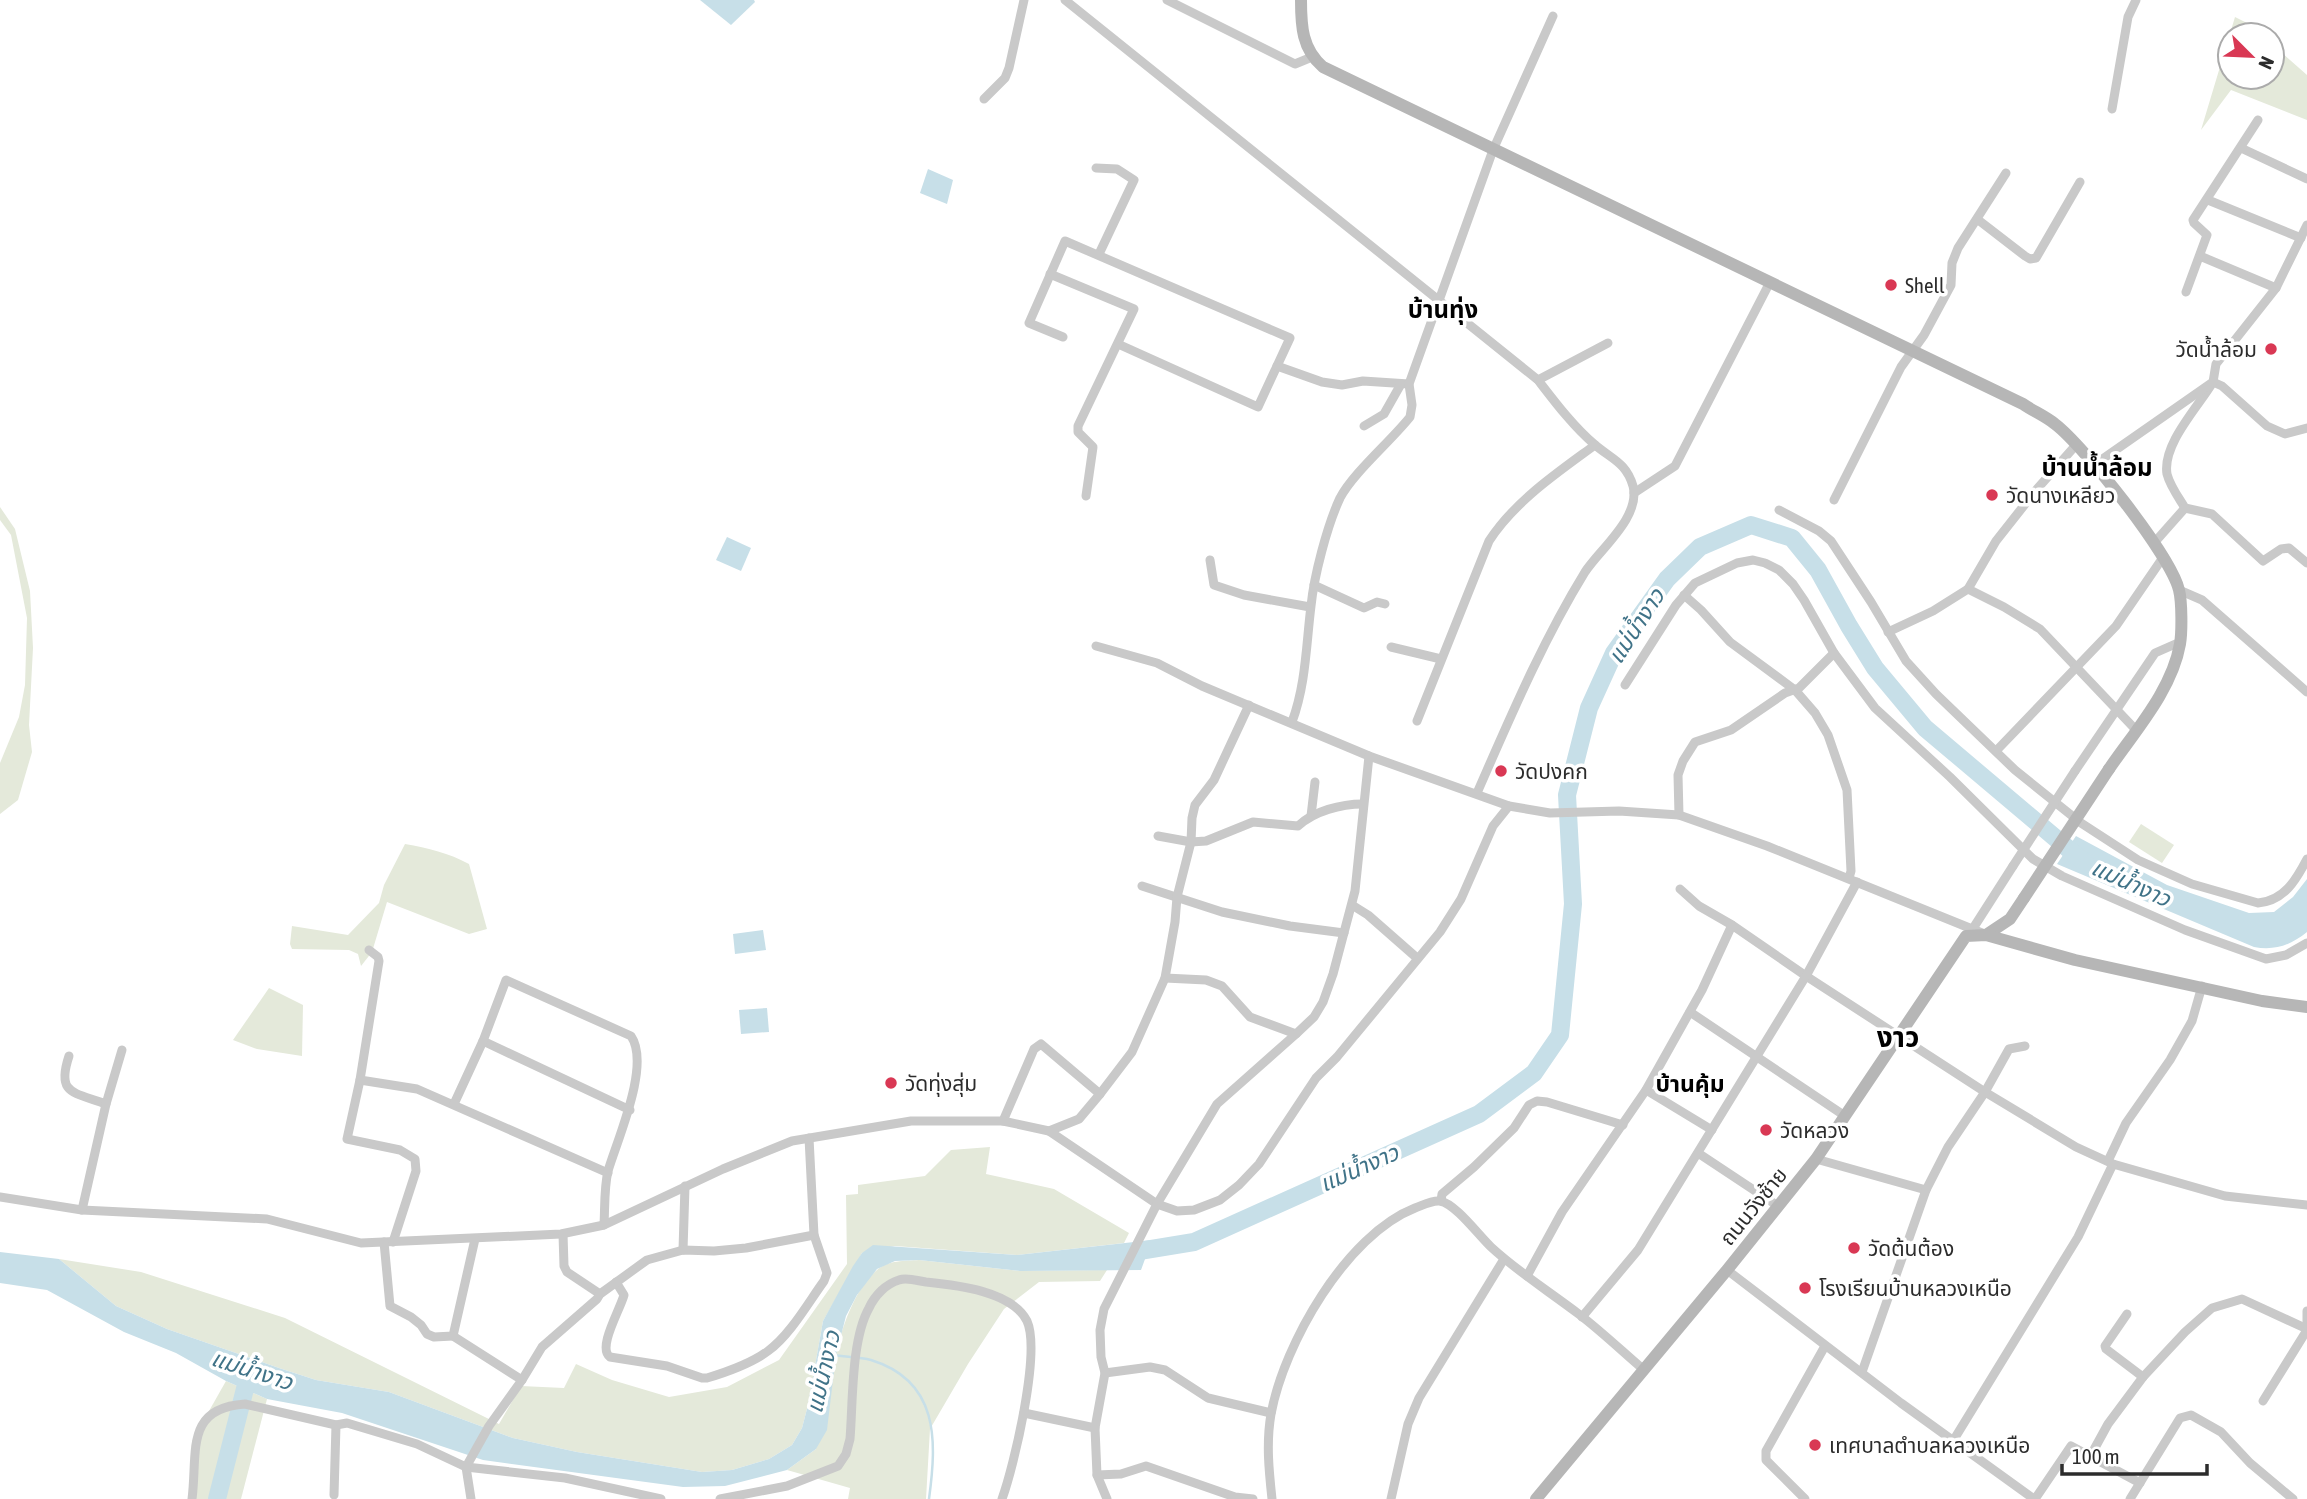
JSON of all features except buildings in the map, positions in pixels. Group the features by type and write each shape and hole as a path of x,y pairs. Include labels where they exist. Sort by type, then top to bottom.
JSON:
{"main road":[{"path":"1301,0 1301,25 1305,44 1312,58 1323,67 2023,404 2056,424 2094,465 2164,556 2179,590 2180,642 2175,664 2163,690 2010,919 1986,935"},
{"path":"1986,935 2074,960 2262,1001 2307,1007"},
{"name":"ถนนวังซ้าย","path":"1536,1499 1816,1160 1966,936 1986,935"}],"street":[{"path":"984,99 1005,78 1024,0"},
{"path":"1065,0 1538,380 1595,445 1618,460 1628,474 1634,493 1630,512 1613,538 1586,570 1530,676 1476,793"},
{"path":"1167,0 1295,64 1312,58"},
{"path":"2112,109 2128,16 2136,0"},
{"path":"1364,426 1384,414 1405,384 1440,303 1493,150 1553,16"},
{"path":"2186,292 2207,235 2193,221 2258,120"},
{"path":"2241,148 2307,179"},
{"path":"1096,169 1117,169 1134,180 1099,254"},
{"path":"1834,500 1901,367 1951,285 1952,263 2006,173"},
{"path":"1977,219 2025,256 2036,258 2080,182"},
{"path":"2207,200 2301,238"},
{"path":"2185,508 2168,475 2169,452 2187,419 2213,382 2216,363 2276,288 2307,225"},
{"path":"1063,337 1029,323 1065,240 1290,338 1258,407 1118,344"},
{"path":"2200,256 2276,288"},
{"path":"1050,274 1134,309 1078,426 1079,432 1093,447 1086,496"},
{"path":"1634,493 1675,466 1769,284"},
{"path":"1538,380 1608,343"},
{"path":"1277,366 1322,382 1342,385 1363,381 1405,384"},
{"path":"2213,382 2222,386 2267,426 2285,434 2307,428"},
{"path":"2094,465 2213,382"},
{"path":"1292,722 1301,699 1314,585 1334,515 1342,496 1410,417 1412,405 1405,384"},
{"path":"1417,721 1493,534 1547,481 1595,445"},
{"path":"1888,632 1933,611 1968,589 1996,541 2076,445"},
{"path":"2154,543 2185,508"},
{"path":"2185,508 2212,514 2263,561 2281,549 2288,548 2307,563"},
{"path":"1779,510 1819,531 1831,541 1906,661 1936,694 1996,751 2081,823 2138,859 2209,890 2258,903 2268,902 2289,889 2307,859"},
{"path":"1996,751 2122,618 2164,556"},
{"path":"1210,560 1214,585 1244,595 1310,607"},
{"path":"1625,685 1676,604 1695,583 1737,563 1753,560 1765,563 1779,570 1793,584 1834,653 1875,708 1950,776 2033,859 2062,876 2185,930 2266,959 2286,955 2307,943"},
{"path":"1314,585 1364,608 1377,602 1385,604"},
{"path":"1968,589 2040,629 2136,730"},
{"path":"2179,590 2202,600 2307,692"},
{"path":"1583,1317 1638,1250 1698,1153 1806,976 1853,880 1847,790 1828,735 1815,713 1795,690 1730,642 1693,601 1684,595"},
{"path":"1972,929 2155,653 2180,642"},
{"path":"1096,646 1157,663 1369,756 1509,806 1550,813 1619,811 1679,815 1853,880 1986,935"},
{"path":"1391,647 1441,659"},
{"path":"1679,815 1678,775 1682,761 1695,742 1731,730 1753,717 1795,690 1834,653"},
{"path":"1049,1131 1079,1119 1132,1052 1165,978 1177,897 1191,842 1195,805 1214,780 1249,705"},
{"path":"1107,1499 1097,1475 1095,1428 1105,1373 1101,1357 1100,1330 1104,1309 1157,1205 1217,1104 1314,1017 1323,1002 1352,905 1369,756"},
{"path":"1311,816 1315,782"},
{"path":"1158,836 1191,842 1206,841 1253,822 1298,826 1311,816 1349,804 1363,804"},
{"path":"0,1197 82,1210 267,1219 361,1244 564,1234 604,1225 685,1186 792,1141 911,1121 1003,1121 1049,1131 1157,1205 1177,1211 1194,1210 1220,1200 1259,1164 1316,1078 1337,1057 1440,932 1452,914 1488,836 1509,806"},
{"path":"1142,886 1222,912 1290,926 1344,933"},
{"path":"1680,889 1699,906 1732,925 1806,976 1985,1092 2076,1147 2110,1163 2225,1196 2307,1205"},
{"path":"1352,905 1368,915 1416,958"},
{"path":"1527,1276 1562,1212 1646,1090 1690,1012 1732,925"},
{"path":"369,950 379,961 360,1080 347,1139 400,1150 415,1159 416,1171 389,1242 390,1306 411,1317 427,1334 434,1337 453,1336 522,1380"},
{"path":"1165,978 1206,980 1222,986 1250,1017 1296,1034"},
{"path":"454,1104 483,1041 506,980 631,1036 635,1042 637,1058 630,1110 608,1173 604,1225"},
{"path":"1954,1441 2078,1237 2126,1123 2170,1060 2192,1021 2202,986"},
{"path":"1690,1012 1845,1116"},
{"path":"483,1041 630,1110"},
{"path":"1003,1121 1034,1049 1041,1044 1100,1094"},
{"path":"1862,1372 1926,1190 1948,1147 1985,1092 2009,1049 2025,1046"},
{"path":"82,1210 106,1104 122,1050"},
{"path":"69,1056 64,1073 65,1085 70,1090 106,1104"},
{"path":"360,1080 416,1089 608,1173"},
{"path":"1646,1090 1712,1130"},
{"path":"1441,1201 1442,1194 1514,1128 1529,1105 1537,1101 1547,1101 1623,1125"},
{"path":"616,1282 624,1295 604,1351 610,1357 667,1366 707,1378 770,1350 817,1291 827,1273 814,1235 809,1138"},
{"path":"1698,1153 1778,1206"},
{"path":"1816,1160 1926,1190"},
{"path":"683,1250 685,1186"},
{"path":"1272,1499 1268,1444 1271,1413 1297,1341 1338,1272 1382,1225 1429,1202 1441,1201 1454,1209 1504,1259 1583,1317 1644,1370"},
{"path":"564,1234 564,1266 567,1272 600,1294"},
{"path":"471,1499 468,1463 489,1426 542,1347 600,1294 647,1260 683,1250 746,1248 814,1235"},
{"path":"453,1336 475,1239"},
{"path":"1391,1499 1408,1424 1419,1398 1504,1259"},
{"path":"1727,1270 1825,1346 2035,1499 2071,1446 2140,1483"},
{"path":"720,1499 787,1486 838,1466 846,1454 850,1439 859,1331 869,1307 882,1289 901,1279 946,1284 998,1297 1026,1319 1032,1343 1024,1413 1002,1499"},
{"path":"2091,1455 2108,1424 2143,1377 2212,1308 2242,1299 2307,1328"},
{"path":"2263,1401 2307,1328 2307,1311"},
{"path":"2127,1314 2106,1342 2106,1349 2143,1377"},
{"path":"1805,1499 1766,1460 1766,1451 1825,1346"},
{"path":"1105,1373 1150,1367 1165,1370 1208,1398 1271,1413"},
{"path":"192,1499 197,1436 208,1415 215,1409 246,1404 336,1425 347,1423 468,1463 565,1478 661,1499"},
{"path":"1024,1413 1095,1428"},
{"path":"2130,1499 2180,1418 2191,1415 2221,1432 2249,1463 2293,1499"},
{"path":"334,1495 336,1425"},
{"path":"1097,1475 1121,1474 1146,1466 1235,1497 1254,1499"}],"shaded area":[{"path":"2286,56 2307,75 2307,120 2234,91 2286,91"},
{"path":"2216,80 2216,91 2230,91 2201,130"},
{"path":"0,507 15,529 30,591 33,648 29,725 32,752 18,800 0,814 0,763 19,717 25,685 27,618 11,535 0,520"},
{"path":"2141,824 2174,845 2162,863 2129,842"},
{"path":"405,844 438,851 469,864 487,929 469,934 387,902 372,952 361,966 358,954 349,950 292,949 292,926 348,935 379,903 384,885"},
{"path":"269,988 303,1005 302,1056 257,1049 233,1040"},
{"path":"990,1147 986,1174 1054,1189 1129,1233 1124,1243 1017,1255 895,1246 862,1253 823,1321 808,1405 802,1428 792,1445 769,1459 732,1470 702,1472 577,1452 513,1438 389,1392 316,1380 167,1329 116,1306 59,1259 141,1272 285,1318 499,1424 521,1386 564,1388 576,1364 612,1380 669,1397 727,1387 779,1360 847,1264 846,1195 858,1194 858,1185 925,1176 951,1150"},
{"path":"919,1260 1020,1271 1107,1270 1100,1281 1039,1282 1004,1309 930,1429 926,1499 848,1499 850,1488 787,1470 816,1449 843,1328 863,1285 886,1264"},
{"path":"226,1381 267,1399 241,1499 189,1499 192,1441"}],"water":[{"path":"700,0 754,0 755,2 731,25"},
{"path":"928,169 953,180 947,204 920,193"},
{"path":"727,537 751,548 741,571 716,560"},
{"path":"2076,836 2167,885 2249,913 2274,912 2293,897 2307,879 2307,932 2282,946 2254,947 2057,864"},
{"path":"763,930 766,950 735,954 733,934"},
{"path":"767,1008 769,1032 741,1034 739,1010"},
{"path":"1152,1240 1141,1270 1020,1271 919,1260 895,1261 877,1269 857,1295 846,1316 836,1355 827,1430 816,1449 787,1470 725,1486 683,1487 483,1460 342,1413 267,1399 226,1381 176,1353 124,1332 47,1290 0,1283 0,1252 59,1259 116,1306 167,1329 279,1368 316,1380 389,1392 513,1438 577,1452 702,1472 732,1470 769,1459 792,1445 802,1428 808,1405 823,1321 853,1266 862,1253 873,1245 1017,1255"}],"waterway":[{"name":"แม่น้ำงาว","path":"1127,1253 1194,1242 1479,1114 1534,1073 1560,1035 1573,904 1567,795 1589,708 1614,653 1667,579 1700,547 1751,525 1792,538 1818,570 1875,668 1925,728 2085,863"},
{"path":"833,1355 871,1360 893,1370 910,1382 921,1398 932,1435 929,1499"},
{"path":"217,1499 249,1373"}],"place":[{"name":"Shell","path":"1891,285"},
{"name":"วัดน้ำล้อม","path":"2271,349"},
{"name":"วัดนางเหลียว","path":"1992,495"},
{"name":"วัดปงคก","path":"1501,771"},
{"name":"วัดทุ่งสุ่ม","path":"891,1083"},
{"name":"วัดหลวง","path":"1766,1130"},
{"name":"วัดต้นต้อง","path":"1854,1248"},
{"name":"โรงเรียนบ้านหลวงเหนือ","path":"1805,1288"},
{"name":"เทศบาลตำบลหลวงเหนือ","path":"1815,1445"}],"district":[{"name":"บ้านทุ่ง","path":"1443,309"},
{"name":"บ้านน้ำล้อม","path":"2097,467"},
{"name":"งาว","path":"1898,1037"},
{"name":"บ้านคุ้ม","path":"1690,1084"}]}
